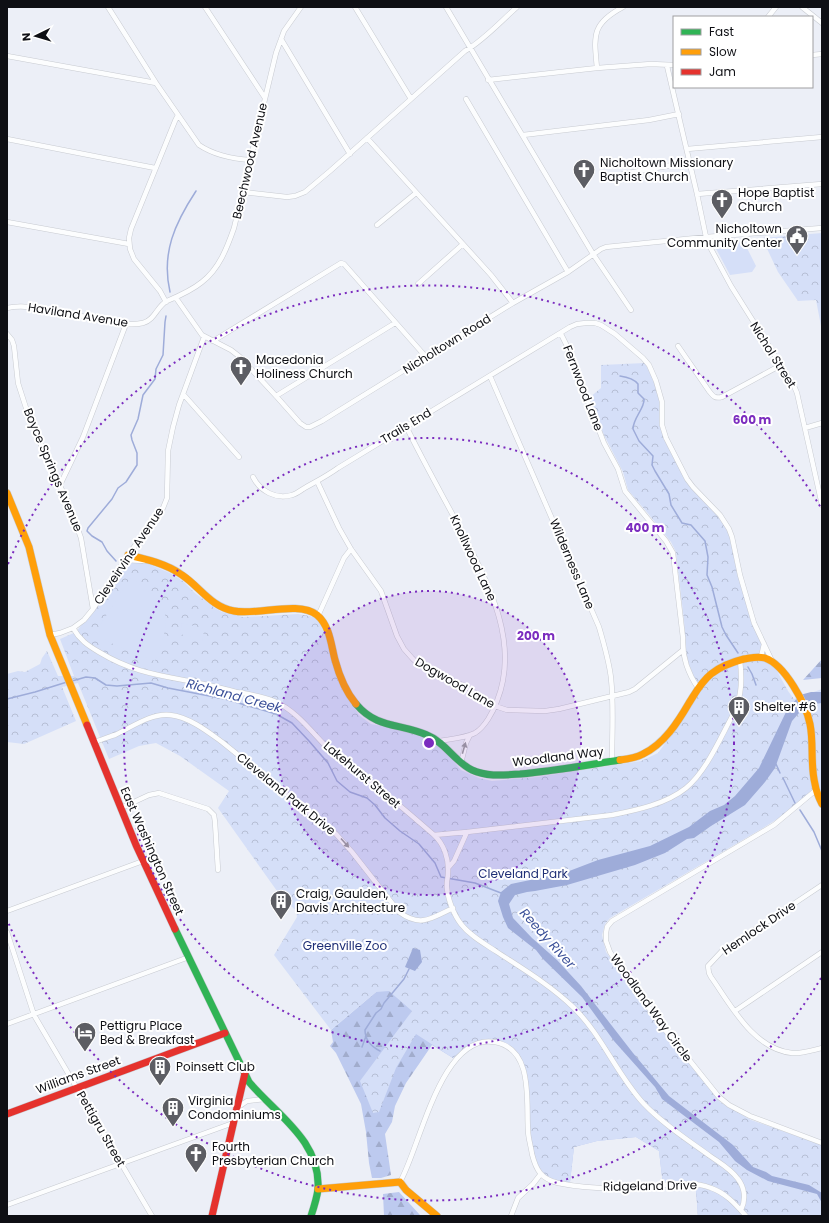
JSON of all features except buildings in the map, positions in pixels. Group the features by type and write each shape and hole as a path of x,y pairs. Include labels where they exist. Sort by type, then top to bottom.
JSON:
{"street":[{"path":"108,7 156,83 199,145 203,148 240,160 251,160"},
{"path":"205,7 265,98"},
{"name":"Beechwood Avenue","path":"176,298 202,283 209,276 227,247 244,192 276,53 289,23 301,7"},
{"path":"355,7 410,99"},
{"path":"446,7 488,80 593,254 630,310"},
{"path":"244,192 287,197 295,196 308,189 517,7"},
{"path":"597,68 595,49 596,32 605,20 622,7"},
{"path":"769,16 776,7"},
{"path":"802,7 822,23"},
{"path":"281,39 350,154"},
{"path":"7,56 156,83"},
{"path":"488,80 597,68 651,64 662,64 666,66 673,65"},
{"name":"Nichol Street","path":"666,66 679,114 706,237 731,286 781,365 796,393 822,506"},
{"path":"466,100 568,272"},
{"path":"522,135 629,122 679,114"},
{"path":"166,302 160,291 134,259 131,254 129,244 131,228 142,204 174,121 178,115"},
{"path":"687,149 822,137"},
{"path":"368,138 491,275 513,303"},
{"path":"7,139 155,168"},
{"path":"623,174 689,162"},
{"path":"697,194 822,184"},
{"path":"378,225 416,192"},
{"path":"7,222 129,244"},
{"name":"Nicholtown Road","path":"276,396 300,423 306,427 314,426 513,303 568,272 601,249 611,246 822,228"},
{"path":"418,284 463,244"},
{"path":"213,340 341,263 344,264 426,357"},
{"path":"176,298 204,337 213,340 240,357 276,396 395,322"},
{"name":"Haviland Avenue","path":"7,308 13,306 31,307 126,324 148,321 166,302 176,298"},
{"name":"Fernwood Lane","path":"698,688 690,675 683,650 683,638 673,553 666,541 625,491 618,469 604,443 561,334 577,324 595,323 601,325 615,334 649,365 656,381 662,402 662,425 666,438 693,488 720,515 729,529 754,623 773,662"},
{"path":"60,485 83,437 126,324"},
{"name":"Boyce Springs Avenue","path":"7,334 12,340 14,346 18,383 27,411 48,462 68,502 81,538 93,609"},
{"name":"Trails End","path":"253,477 255,482 267,492 278,496 292,495 561,334"},
{"name":"Cleveirvine Avenue","path":"50,635 73,628 84,620 93,609 126,558 163,508 167,498 168,459 173,427 183,394 204,337"},
{"path":"678,346 709,391 714,397 717,398 722,397 781,365"},
{"name":"Wilderness Lane","path":"490,376 599,628 608,664 612,697 612,762"},
{"path":"183,394 239,457"},
{"path":"805,428 822,423"},
{"name":"Knollwood Lane","path":"406,426 486,579 493,597 503,633 506,655 505,671 501,691 496,706 488,720 476,732 470,735 439,741"},
{"name":"Dogwood Lane","path":"317,481 339,528 351,549 381,591 396,636 404,649 412,658 434,673 465,686 496,706 507,710 545,711 612,697 635,689 683,650"},
{"name":"East Washington Street","path":"7,493 29,548 50,635 143,861 245,1073 254,1088 304,1138 309,1147 316,1167 318,1189 311,1216"},
{"path":"126,558 142,558 174,570 187,579 212,601 230,611 241,613 301,610 312,612 318,616 344,558 351,549"},
{"name":"Woodland Way","path":"318,616 323,622 330,638 344,683 354,701 363,712 374,720 385,724 416,730 430,736 439,741 461,763 474,771 484,774 495,775 537,773 612,762 640,756 655,747 668,735 698,688 708,676 729,664 740,660 761,657"},
{"name":"Lakehurst Street","path":"73,628 78,636 87,645 110,659 131,668 272,700 292,711 336,757 388,796 439,840 445,852 448,871"},
{"path":"764,644 761,657 773,662 784,673 797,694 810,724 812,771 816,790 822,804"},
{"path":"434,835 612,816 660,802 680,792 692,783 700,773 739,702 742,684 740,660"},
{"name":"Cleveland Park Drive","path":"94,742 155,717 165,715 176,716 195,724 217,738 328,826 344,842 399,912 409,918 425,921 453,908"},
{"path":"461,763 466,743 470,735"},
{"name":"Woodland Way Circle","path":"816,790 774,825 612,921 607,927 606,937 610,952 624,975 719,1097 729,1105 750,1116 822,1143"},
{"path":"121,808 149,795 159,793 208,809 214,815 218,870"},
{"path":"467,832 448,871 447,882 448,894 461,924 472,934 548,986 572,1006 586,1021 631,1088 647,1107 671,1128 734,1174 743,1190 744,1204 741,1210"},
{"path":"7,911 143,861"},
{"name":"Hemlock Drive","path":"822,884 722,951 708,966 708,972 735,1011 754,1035 767,1045 791,1053 822,1048"},
{"name":"Pettigru Street","path":"7,932 34,1014 152,1216"},
{"path":"735,1011 822,952"},
{"path":"7,1024 189,957"},
{"name":"Williams Street","path":"7,1114 225,1033"},
{"path":"400,1182 433,1099 446,1073 456,1058 474,1044 498,1042 509,1048 522,1065 526,1089 528,1133 540,1175 518,1198 511,1216"},
{"path":"212,1216 245,1073"},
{"path":"237,1108 247,1101 264,1099"},
{"path":"7,1205 234,1122"},
{"name":"Ridgeland Drive","path":"540,1175 553,1182 593,1187 634,1188 687,1184 705,1186 723,1194 746,1216"},
{"path":"318,1189 400,1182"},
{"path":"400,1182 406,1190 437,1216"}],"green space":[{"path":"822,233 821,326 816,300 798,301 778,272 762,238"},
{"path":"743,240 756,266 752,272 730,275 713,243"},
{"name":"Cleveland Park","path":"645,363 654,380 661,399 660,426 668,447 685,480 720,518 729,534 765,649 794,699 822,689 822,790 809,793 782,816 763,828 610,918 605,924 602,935 606,952 652,1017 720,1102 751,1120 822,1145 822,1216 698,1216 696,1190 698,1182 663,1185 659,1151 636,1137 597,1141 574,1147 570,1182 550,1178 538,1168 530,1137 529,1093 525,1066 519,1054 510,1046 496,1040 490,1039 472,1043 453,1058 416,1034 396,1068 379,1112 373,1113 360,1081 412,1011 389,991 376,992 331,1030 274,955 297,917 296,911 277,891 218,808 229,791 180,756 156,743 139,746 109,759 78,683 62,687 76,721 24,744 7,742 7,674 18,671 25,672 40,664 47,651 58,676 74,676 60,639 76,632 129,562 146,563 170,573 183,581 195,593 222,612 243,617 298,614 315,618 320,624 327,639 336,676 359,715 371,724 403,730 432,740 447,753 461,770 479,778 492,781 537,777 641,761 658,753 701,690 688,662 676,552 671,542 628,490 623,472 604,435 589,398 601,388 601,365"},
{"path":"131,577 157,599 165,613 165,629 155,661 111,643 99,633 102,622"},
{"path":"182,623 194,626 193,628 204,631 202,642 180,634"},
{"path":"822,659 822,678 803,680"},
{"path":"397,971 701,1158 698,1216 696,1190 698,1182 663,1185 659,1151 636,1137 597,1141 574,1147 570,1182 556,1180 548,1174 537,1162 534,1156 530,1135 528,1080 525,1067 520,1056 511,1047 499,1041 486,1039 468,1046 453,1058 432,1045 406,1083 395,1106 392,1122 385,1134 391,1175 381,1178 372,1178 361,1104 336,1053 330,1046 333,1042 331,1030 376,992"},
{"path":"399,1192 422,1216 384,1216 383,1194"}],"shaded area":[{"path":"811,692 822,692 822,703 814,704 799,713 792,721 775,768 745,805 694,838 687,839 665,853 635,865 567,885 515,895 509,904 513,918 532,938 557,960 581,986 633,1053 669,1096 733,1145 753,1167 772,1176 809,1185 822,1193 822,1203 817,1194 768,1181 747,1170 735,1161 719,1142 662,1099 655,1087 614,1041 582,997 543,959 536,950 508,928 498,901 501,892 511,884 564,873 598,860 650,846 689,827 710,811 724,805 735,796 759,768 786,712 800,695"},
{"path":"413,948 420,950 422,962 415,971 405,967"}],"waterway":[{"path":"170,292 167,264 172,239 176,227 196,191"},
{"path":"116,561 107,551 102,542 87,531 112,499 118,488 126,482 137,465 137,453 131,435 138,419 143,395 155,379 156,369 163,355 166,316"},
{"path":"620,376 630,378 636,382 638,384 638,393 644,399 643,406 635,421 633,429 639,441 653,456 652,465 669,494 671,505 682,523 691,525 705,541 708,557 707,575 712,587 722,627 738,653"},
{"path":"748,667 756,685"},
{"name":"Richland Creek","path":"72,681 86,677 95,678 106,685 117,686 151,683 168,688 225,699 276,714 292,723 309,741 328,763 337,781 350,792 367,798 375,805 385,818 400,831 419,844 435,863 441,877 475,883 501,893"},
{"name":"Richland Creek","path":"7,699 67,682"},
{"path":"776,764 780,773"},
{"path":"783,778 795,803"},
{"path":"800,810 814,832 822,851"},
{"path":"380,1051 370,1043 366,1037 365,1030 376,1013 381,1009 384,1003 404,979 409,969"},
{"path":"362,1047 366,1036"}],"traffic: fast":[{"path":"356,704 372,718 381,722 417,731 433,738 460,762 472,770 484,774 502,775 533,773 620,760"},
{"path":"175,929 249,1082 295,1130 305,1143 312,1157 317,1172 318,1189 311,1216"}],"traffic: slow":[{"path":"7,493 29,547 50,635 87,725"},
{"path":"128,555 156,562 176,571 212,601 226,609 254,612 289,608 309,611 317,615 325,625 341,677 346,689 356,704"},
{"path":"620,760 640,755 651,750 658,744 670,732 701,684 715,671 740,660 762,657 773,662 780,668 794,686 804,706 810,724 814,776 817,792 822,804"},
{"path":"318,1189 400,1182 406,1190 437,1216"}],"traffic: jam":[{"path":"87,725 136,845 175,929"},
{"path":"7,1114 225,1033"},
{"path":"212,1216 245,1073"}],"place":[{"name":"Nicholtown Missionary Baptist Church","path":"584,190"},
{"name":"Hope Baptist Church","path":"722,220"},
{"name":"Nicholtown Community Center","path":"797,256"},
{"name":"Macedonia Holiness Church","path":"241,386"},
{"name":"Shelter #6","path":"739,726"},
{"name":"Craig, Gaulden, Davis Architecture","path":"281,920"},
{"name":"Pettigru Place Bed & Breakfast","path":"85,1052"},
{"name":"Poinsett Club","path":"160,1086"},
{"name":"Virginia Condominiums","path":"173,1128"},
{"name":"Fourth Presbyterian Church","path":"196,1174"}],"water label":[{"name":"Reedy River","path":"548,938"}],"park label":[{"name":"Greenville Zoo","path":"345,946"}]}
